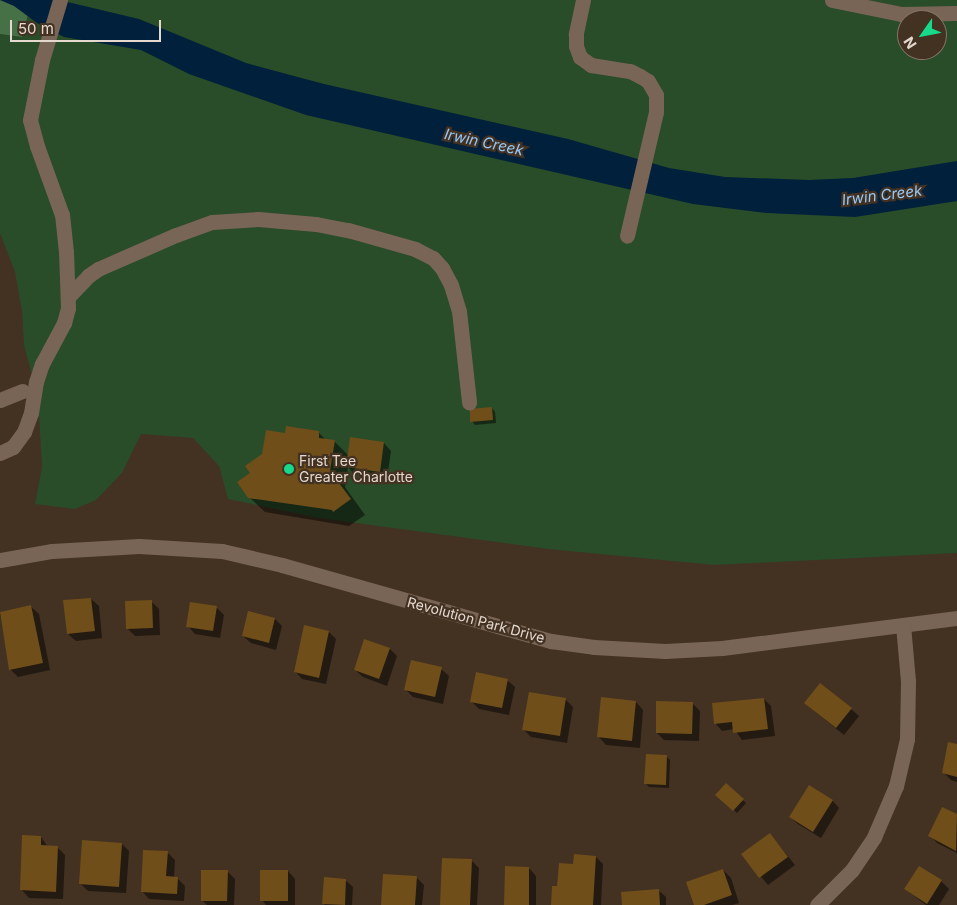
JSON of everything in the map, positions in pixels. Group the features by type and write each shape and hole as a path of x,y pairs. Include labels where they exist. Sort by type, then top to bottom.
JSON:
{"street":[{"path":"0,453 8,450 18,442 29,422 36,382 48,350 66,317 68,297 67,262 62,215 31,126 31,114 42,60 60,0"},
{"path":"583,0 576,34 576,46 580,57 591,65 635,73 648,82 654,90 656,112 646,147 627,236"},
{"path":"832,0 901,14 957,13"},
{"path":"68,297 88,276 98,269 198,226 237,219 331,226 415,249 427,254 438,263 447,277 455,296 462,325 470,402"},
{"path":"67,262 88,271 98,269"},
{"path":"0,400 22,391"},
{"name":"Revolution Park Drive","path":"0,560 52,551 139,546 222,551 282,565 551,641 594,647 665,651 722,648 957,618"},
{"path":"817,905 852,870 861,857 883,819 896,786 907,739 908,681 904,625"}],"green space":[{"path":"0,0 32,0 22,37 0,34"},
{"path":"32,0 957,0 957,553 714,565 548,549 319,518 228,499 219,466 193,438 141,434 122,473 96,500 75,509 35,504 42,467 38,398 24,345 22,311 15,272 0,233 0,34 22,37"}],"water":[{"name":"Irwin Creek","path":"0,0 59,0 139,19 246,63 324,84 568,139 669,168 725,177 809,180 853,178 957,161 957,201 855,217 767,213 693,204 306,115 189,74 141,50 64,37 37,23 14,6"}],"building":[{"path":"492,407 493,420 470,422 470,409"},
{"name":"First Tee Greater Charlotte","path":"286,426 319,431 319,438 335,440 330,471 351,499 333,512 332,510 248,498 237,482 250,473 245,466 262,454 266,430 285,433"},
{"path":"350,437 384,442 380,472 346,467"},
{"path":"91,598 95,631 67,634 63,600"},
{"path":"152,600 153,628 126,629 125,601"},
{"path":"190,602 217,606 213,631 186,627"},
{"path":"31,605 43,663 9,670 0,612"},
{"path":"248,611 275,618 269,643 242,636"},
{"path":"304,625 329,631 319,678 294,672"},
{"path":"364,639 390,648 379,679 354,670"},
{"path":"411,660 442,667 435,697 404,690"},
{"path":"476,672 508,679 502,708 470,702"},
{"path":"820,683 852,708 836,728 804,703"},
{"path":"529,692 566,698 560,736 522,730"},
{"path":"601,697 636,701 632,741 597,737"},
{"path":"764,698 768,729 733,733 732,722 714,724 712,703"},
{"path":"656,701 693,702 692,734 656,733"},
{"path":"948,742 957,744 957,777 942,773"},
{"path":"646,754 667,755 666,785 644,784"},
{"path":"726,783 744,799 733,811 715,795"},
{"path":"809,785 833,800 813,832 789,817"},
{"path":"942,807 957,814 956,851 928,836"},
{"path":"770,833 788,857 759,878 741,854"},
{"path":"22,835 41,836 41,845 58,846 56,892 20,890"},
{"path":"82,840 122,843 119,887 79,884"},
{"path":"143,850 168,851 166,876 178,877 177,894 141,892"},
{"path":"574,854 596,856 593,905 551,905 552,886 557,886 559,863 573,864"},
{"path":"442,858 472,859 470,905 440,905"},
{"path":"505,866 529,867 529,905 504,905"},
{"path":"919,866 942,880 927,904 904,889"},
{"path":"723,869 732,895 704,905 694,905 686,882"},
{"path":"201,870 228,870 227,901 201,901"},
{"path":"260,870 288,870 288,901 260,901"},
{"path":"383,874 417,876 415,905 381,905"},
{"path":"324,877 346,879 345,905 322,904"},
{"path":"659,889 660,905 622,905 621,892"}],"place":[{"name":"First Tee Greater Charlotte","path":"289,469"}]}
